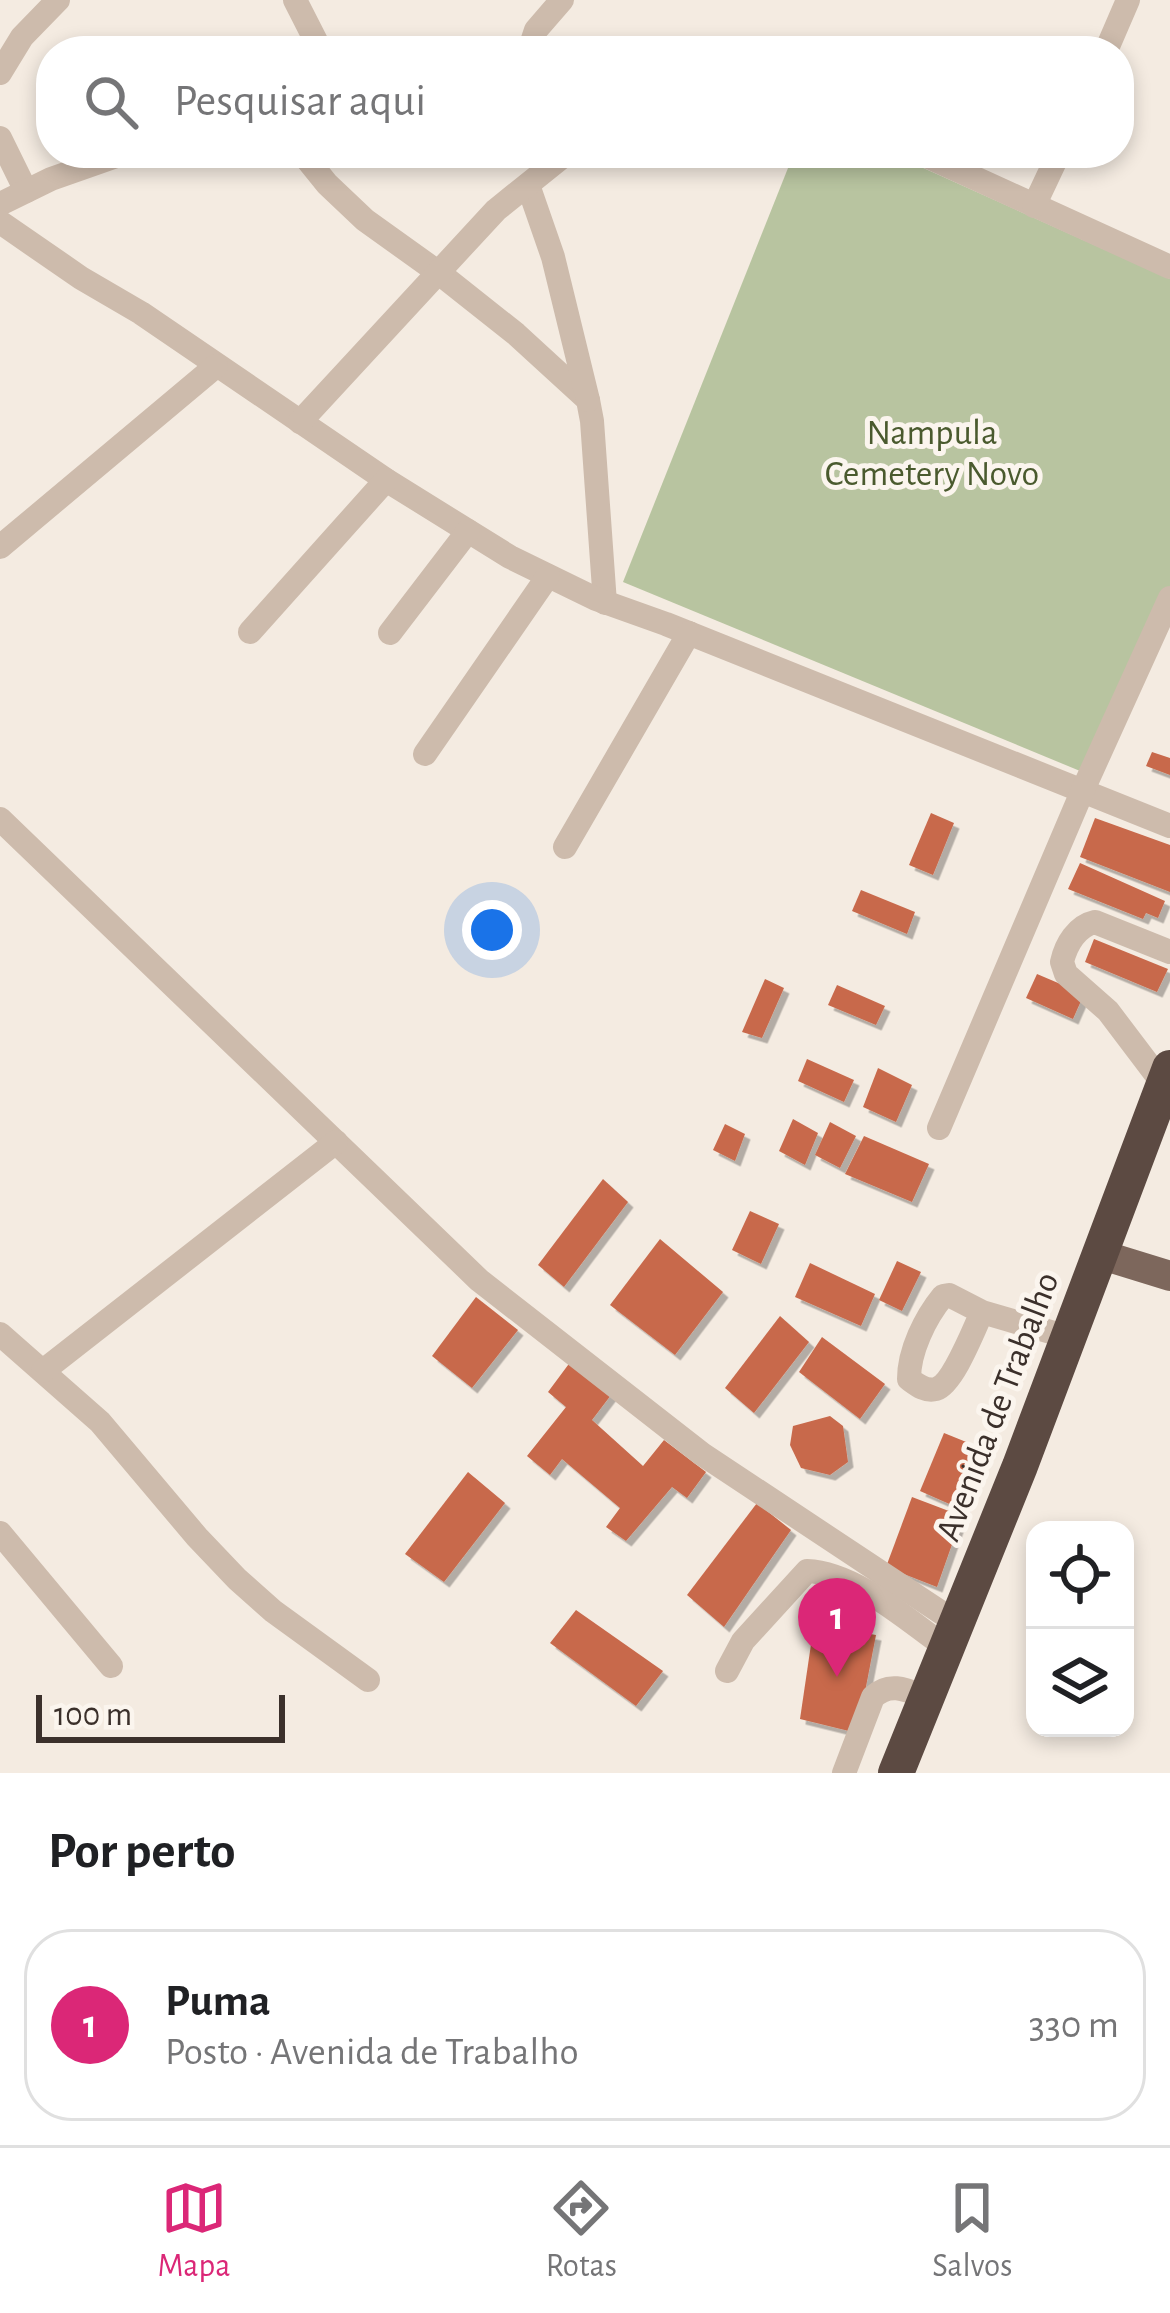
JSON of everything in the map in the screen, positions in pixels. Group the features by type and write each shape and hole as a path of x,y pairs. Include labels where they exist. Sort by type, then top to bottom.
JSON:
{"highway":[{"name":"Avenida de Trabalho","path":"896,1773 1167,1076"}],"main road":[{"path":"1099,1254 1170,1276"}],"street":[{"path":"0,74 22,37 58,0"},
{"path":"295,0 313,36"},
{"path":"534,36 562,0"},
{"path":"1112,36 1128,0"},
{"path":"0,138 26,191"},
{"path":"0,204 80,168"},
{"path":"314,168 365,220 516,334 588,400"},
{"path":"300,422 496,210 549,168"},
{"path":"952,168 1170,267"},
{"path":"1034,206 1052,168"},
{"path":"528,185 553,257 592,421 605,603"},
{"path":"0,222 386,480 548,576 605,603 1170,826"},
{"path":"0,548 216,366"},
{"path":"250,632 386,480"},
{"path":"390,633 468,531"},
{"path":"424,754 548,576"},
{"path":"939,1128 1170,598"},
{"path":"565,847 688,633"},
{"path":"0,819 479,1280 703,1454 952,1636"},
{"path":"1167,1076 1108,1011 1066,974 1062,962 1075,934 1095,922 1170,952"},
{"path":"43,1371 336,1142"},
{"path":"982,1312 1068,1337"},
{"path":"0,1334 100,1422 237,1580 368,1680"},
{"path":"0,1533 111,1666"},
{"path":"727,1671 742,1641 807,1571 836,1576 952,1636"},
{"path":"844,1773 873,1697 882,1689 898,1687 927,1698"}],"green space":[{"name":"Nampula Cemetery Novo","path":"788,168 923,168 1170,279 1170,594 1097,778 623,582"}],"building":[{"path":"1152,752 1170,758 1170,775 1146,766"},
{"path":"931,813 954,823 933,875 909,865"},
{"path":"1095,818 1170,845 1170,892 1080,857"},
{"path":"1080,863 1165,901 1158,918 1146,913 1143,919 1068,889"},
{"path":"861,890 915,912 907,934 852,911"},
{"path":"1094,939 1168,969 1157,992 1085,962"},
{"path":"1037,974 1084,994 1073,1019 1026,998"},
{"path":"765,979 784,988 762,1038 742,1032"},
{"path":"837,985 885,1006 876,1025 828,1005"},
{"path":"807,1059 854,1080 844,1102 798,1081"},
{"path":"878,1068 912,1085 896,1122 863,1107"},
{"path":"793,1119 818,1133 805,1165 779,1151"},
{"path":"830,1122 856,1136 840,1168 815,1155"},
{"path":"725,1124 745,1134 735,1161 713,1150"},
{"path":"864,1136 929,1164 912,1202 845,1174"},
{"path":"603,1179 628,1202 564,1287 538,1265"},
{"path":"750,1211 779,1224 761,1264 732,1250"},
{"path":"660,1239 723,1292 675,1355 610,1305"},
{"path":"897,1261 921,1272 902,1311 879,1300"},
{"path":"810,1263 875,1294 861,1326 795,1297"},
{"path":"476,1297 518,1330 472,1388 432,1356"},
{"path":"780,1316 809,1342 754,1413 725,1388"},
{"path":"822,1337 885,1384 860,1419 799,1372"},
{"path":"571,1361 611,1395 592,1420 643,1466 664,1440 706,1472 687,1498 672,1487 626,1541 606,1527 620,1508 562,1459 550,1475 527,1456 566,1407 548,1392"},
{"path":"830,1416 843,1426 848,1462 830,1475 801,1468 790,1445 793,1426"},
{"path":"944,1433 986,1450 963,1510 920,1491"},
{"path":"468,1472 505,1503 444,1582 405,1554"},
{"path":"912,1497 962,1516 937,1587 886,1567"},
{"path":"757,1503 791,1530 724,1627 687,1595"},
{"path":"576,1610 663,1671 636,1706 550,1643"},
{"path":"814,1624 876,1635 857,1733 800,1719"}],"place":[{"name":"Puma","path":"837,1677"}]}
